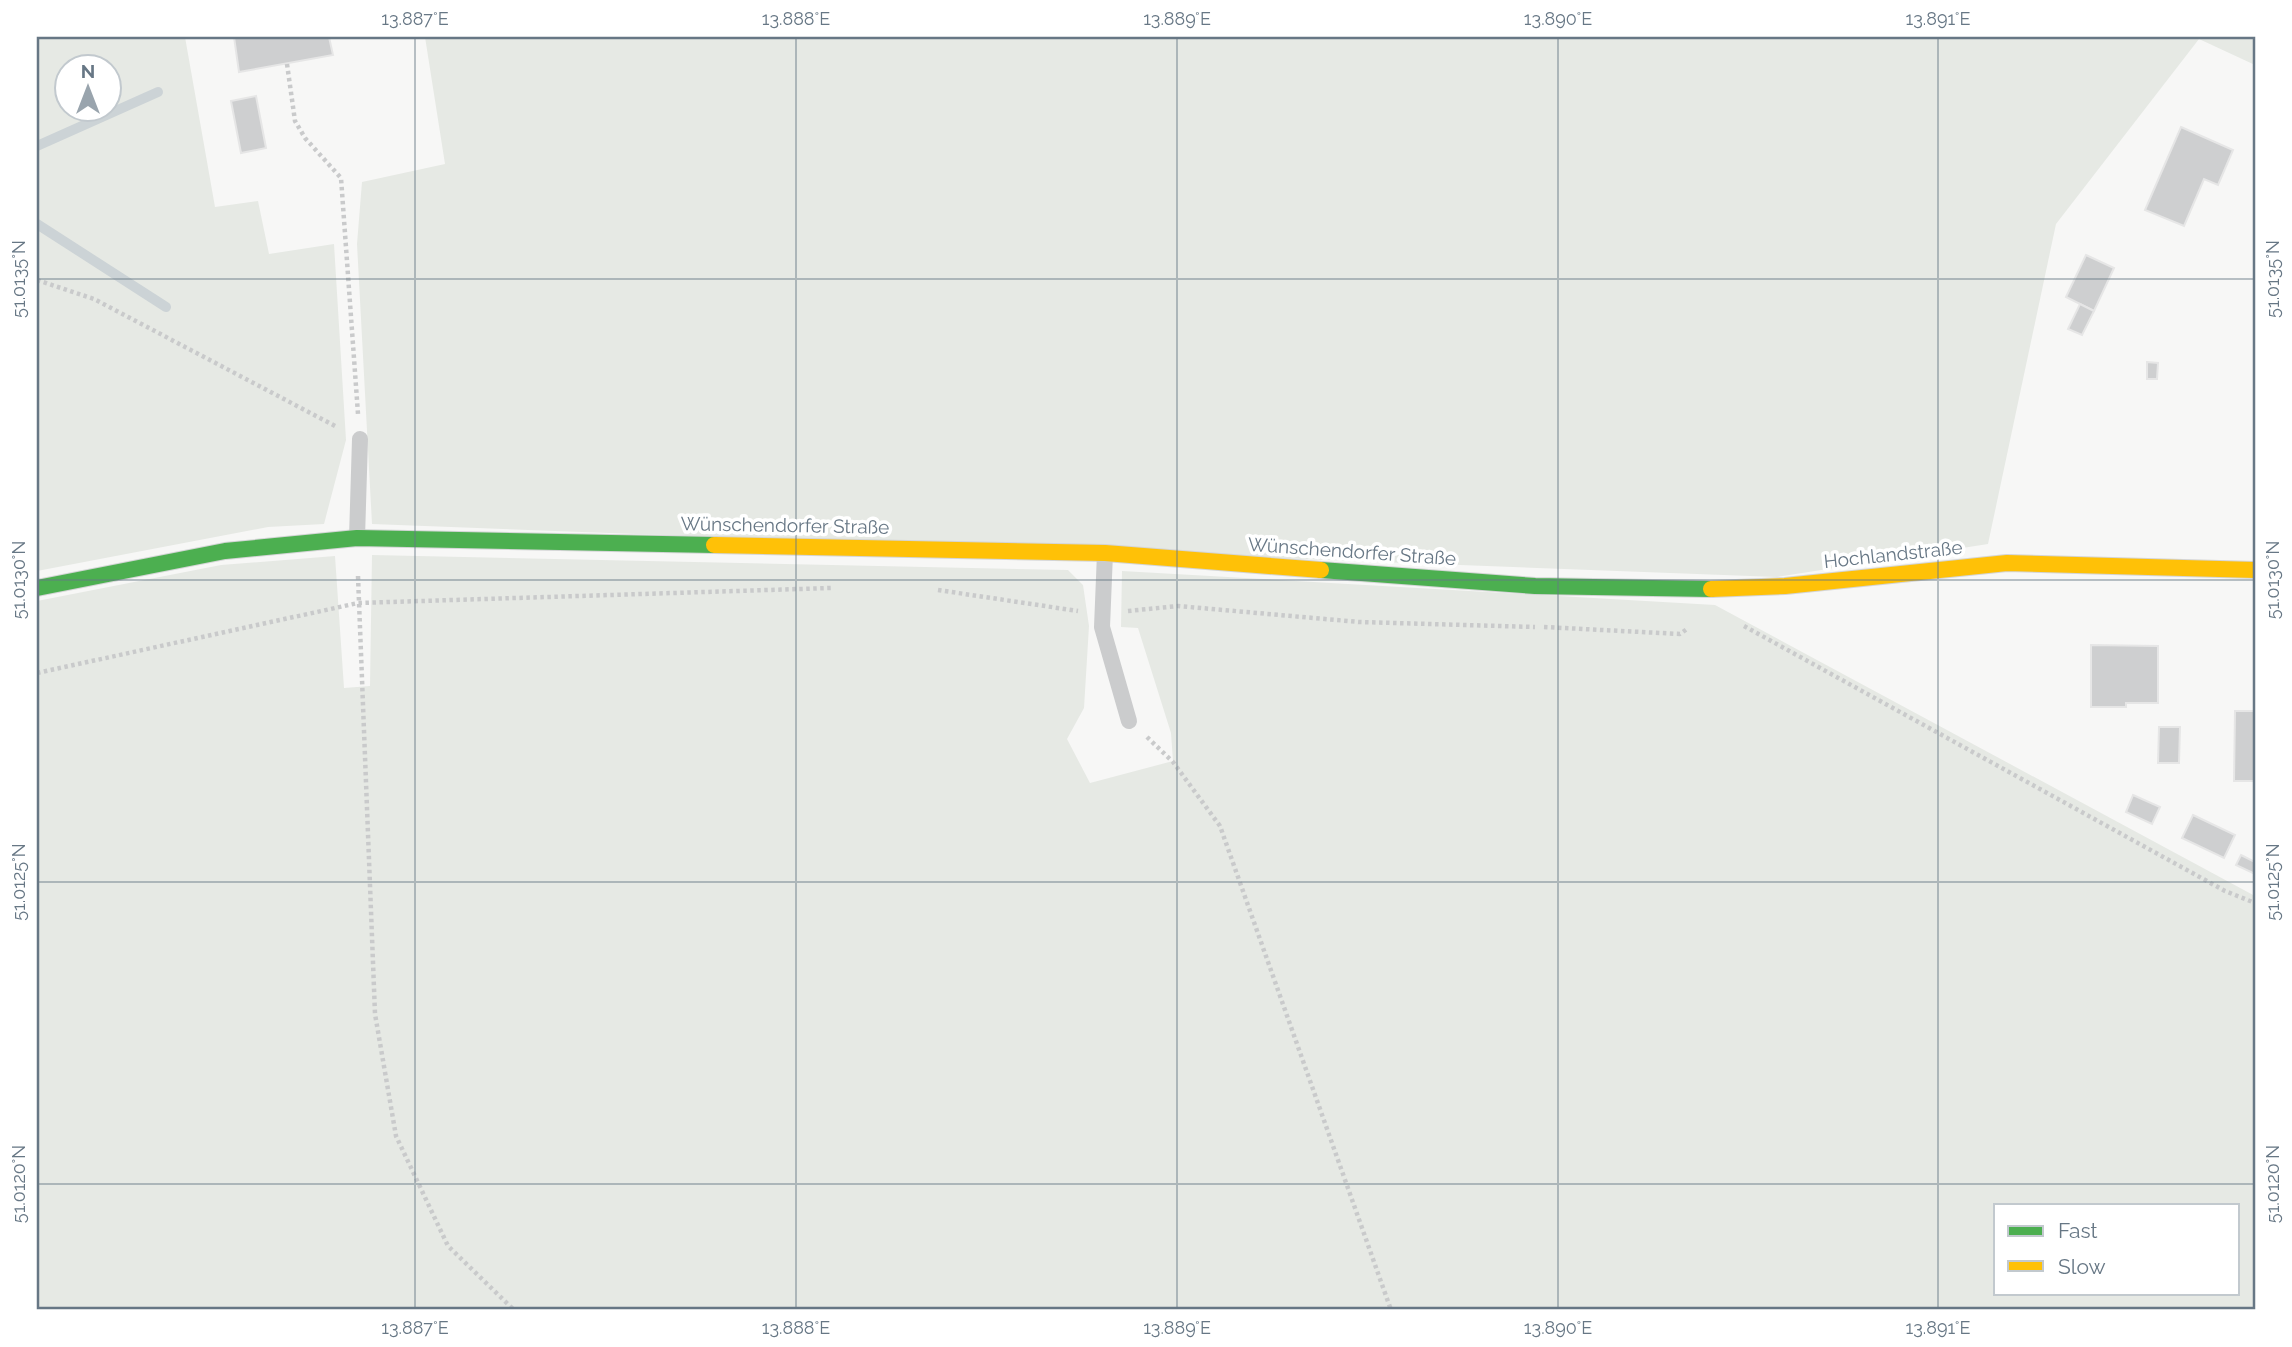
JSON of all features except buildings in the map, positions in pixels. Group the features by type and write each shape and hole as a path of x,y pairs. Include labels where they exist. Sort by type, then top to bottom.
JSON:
{"street":[{"name":"Wünschendorfer Straße","path":"37,589 225,551 358,538 1105,553 1535,586"},
{"name":"Hochlandstraße","path":"1535,586 1679,590 1785,586 2007,563 2255,570"}],"lane":[{"path":"358,538 360,439"},
{"path":"1105,553 1102,627 1129,721"}],"path":[{"path":"287,64 295,121 305,138 341,178 360,439"},
{"path":"37,279 94,299 360,439"},
{"path":"358,538 358,603 375,1014 396,1136 448,1246 514,1310"},
{"path":"37,673 358,603 841,588"},
{"path":"937,590 1101,614 1178,606 1359,622 1680,634 1691,626"},
{"path":"1737,622 2225,891 2255,903"},
{"path":"1129,721 1173,762 1220,826 1391,1310"}],"shaded area":[{"path":"37,37 185,37 215,207 258,201 269,254 334,244 346,440 324,524 268,527 37,571"},
{"path":"425,37 2255,37 2255,65 2199,39 2056,224 1988,544 1777,577 372,524 357,244 362,182 445,164"},
{"path":"372,555 1068,570 1083,585 1089,626 1084,708 1067,739 1090,783 1173,761 1171,733 1138,628 1121,627 1122,571 1715,605 2255,896 2255,1310 37,1310 37,601 221,565 335,556 344,688 370,686"}],"waterway":[{"path":"37,146 158,92"},
{"path":"37,224 166,307"}],"traffic: fast":[{"path":"37,588 225,551 357,538 714,545"},
{"path":"1321,570 1535,586 1711,589"}],"traffic: slow":[{"path":"714,545 1105,553 1321,570"},
{"path":"1711,589 1785,586 2007,563 2255,570"}]}
